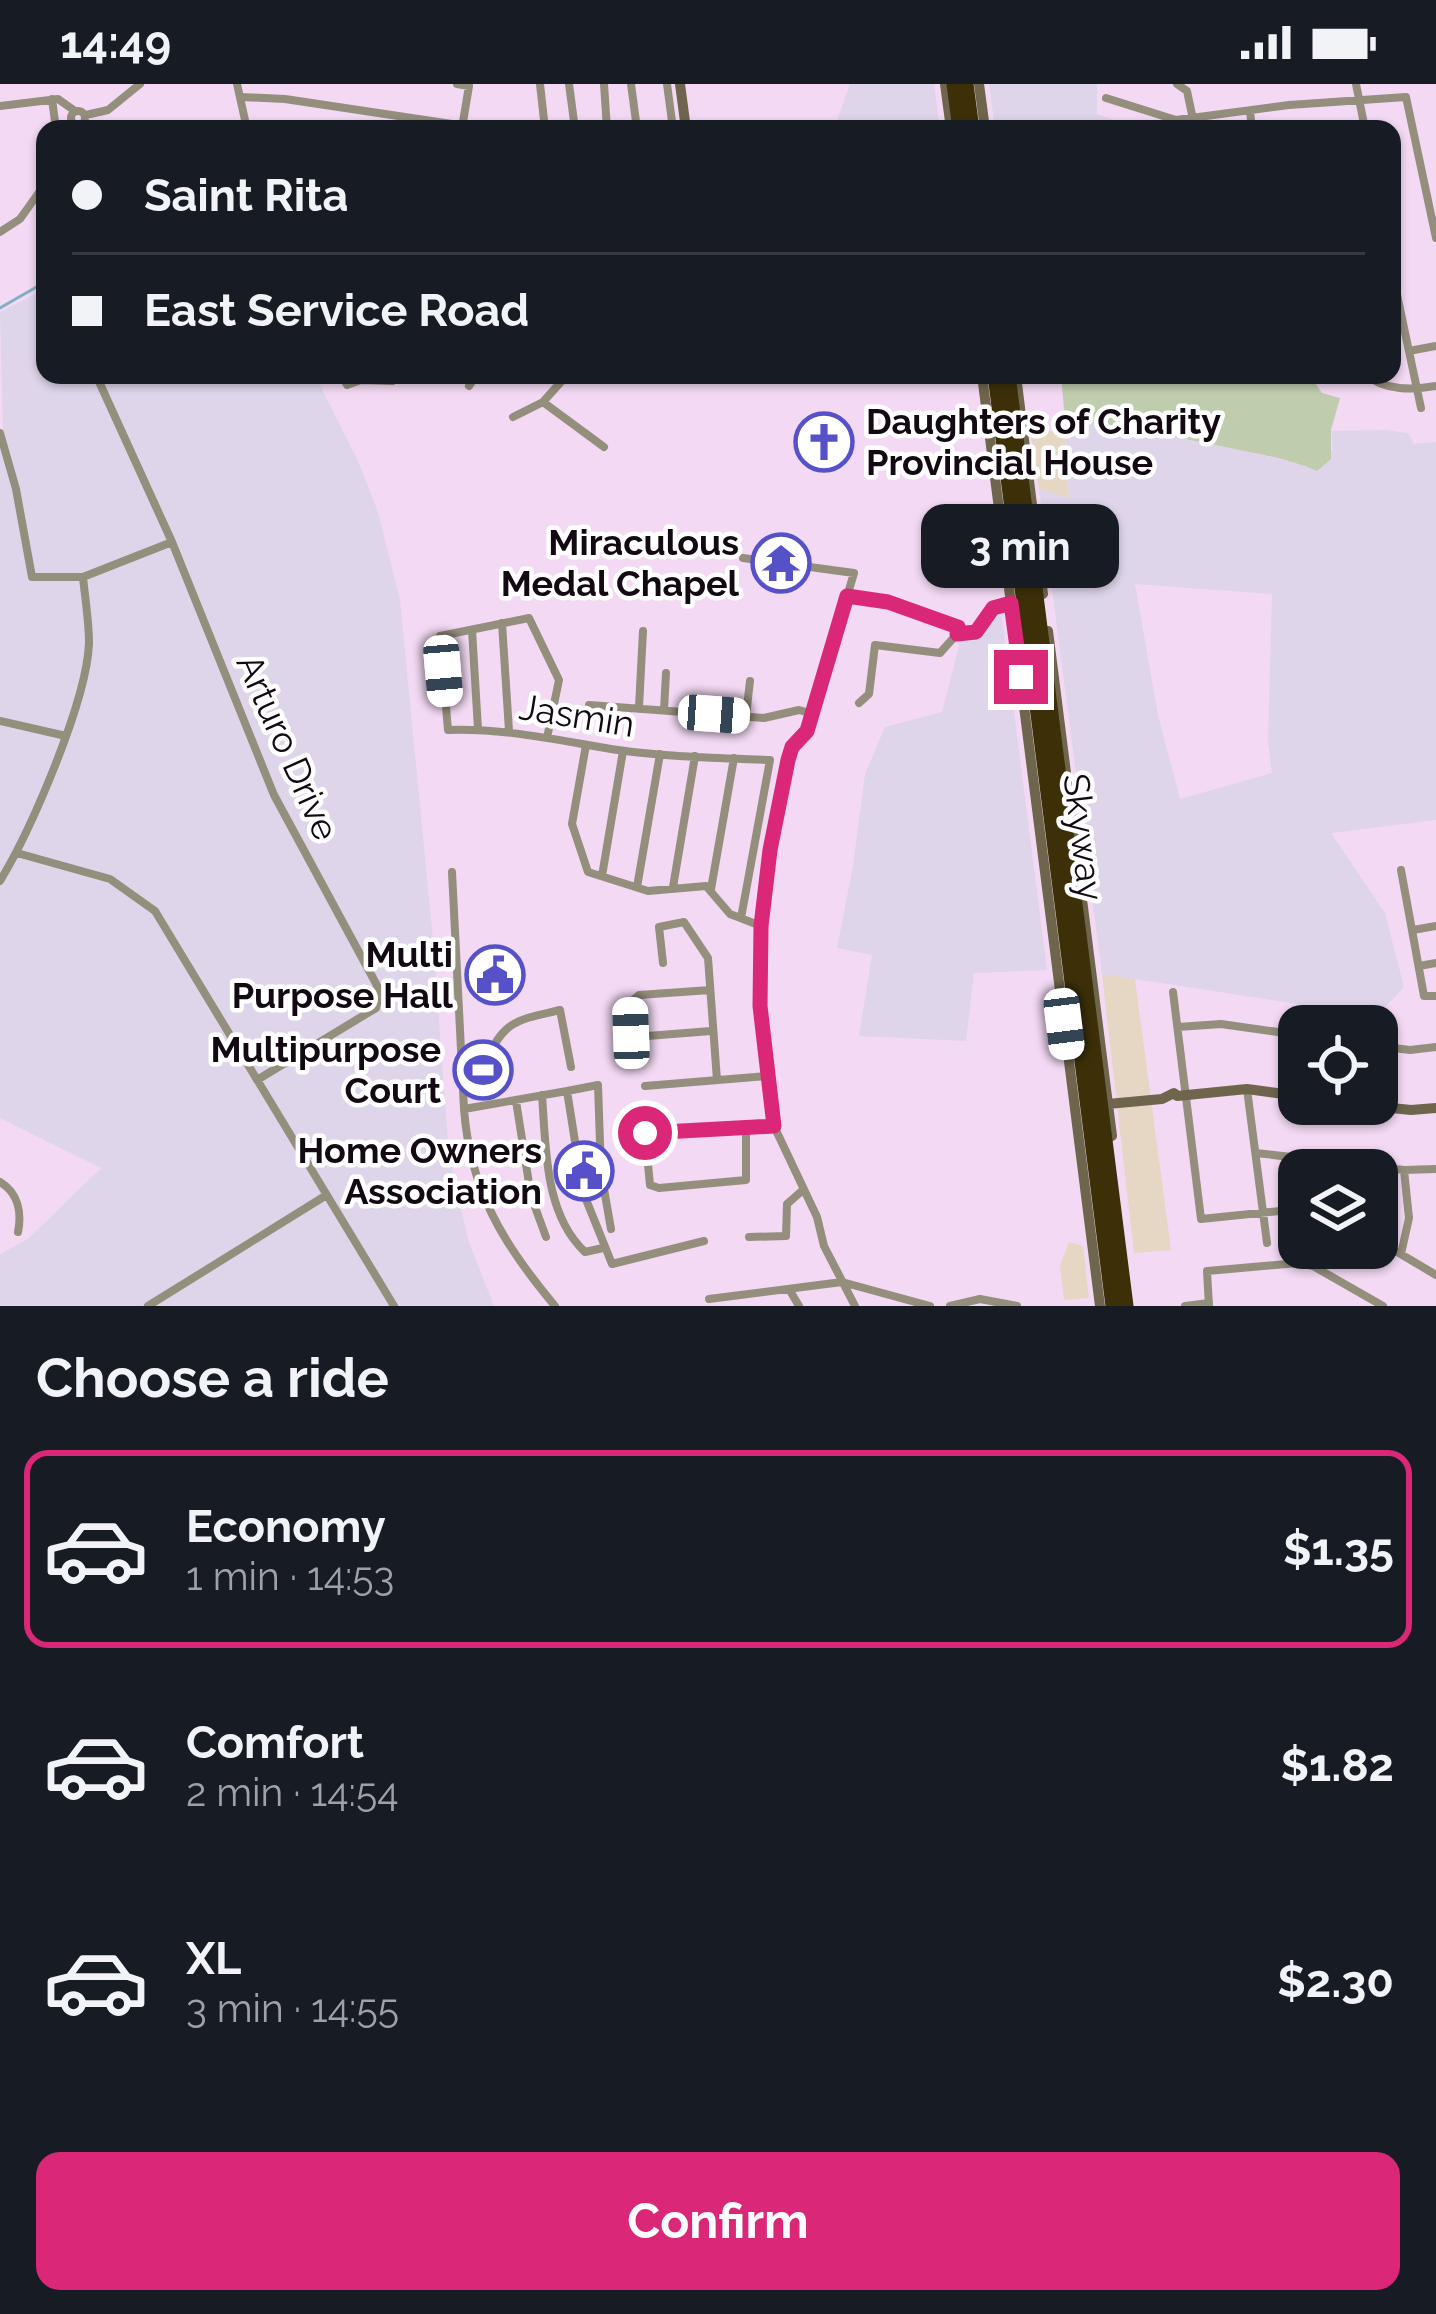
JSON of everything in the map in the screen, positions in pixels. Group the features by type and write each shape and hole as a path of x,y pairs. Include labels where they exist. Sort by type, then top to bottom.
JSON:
{"highway":[{"path":"962,84 967,120"},
{"path":"1004,384 1117,1306"}],"main road":[{"path":"680,84 685,120"},
{"path":"962,84 967,120"},
{"path":"983,384 1011,603 1117,1306"},
{"path":"1004,384 1108,1104 1117,1306"},
{"path":"1108,1104 1246,1089 1278,1093"},
{"path":"1398,1110 1436,1108"}],"street":[{"path":"0,106 52,99 66,101 86,115 108,110 140,84"},
{"path":"237,84 246,120"},
{"path":"457,84 469,85 463,120"},
{"path":"540,84 544,120"},
{"path":"569,84 574,120"},
{"path":"604,84 606,120"},
{"path":"631,84 636,120"},
{"path":"667,84 672,120"},
{"path":"1116,84 1110,100 1176,120 1359,98 1406,97 1436,238"},
{"path":"1178,84 1187,92 1193,118"},
{"path":"1356,84 1363,120"},
{"path":"242,97 411,120"},
{"path":"52,99 55,120"},
{"path":"71,120 75,111"},
{"path":"1250,111 1251,120"},
{"path":"84,120 86,115"},
{"path":"0,232 20,219 36,197"},
{"path":"1401,326 1421,408"},
{"path":"1408,351 1436,346"},
{"name":"Arturo Drive","path":"100,384 172,542 274,795 380,991 376,1008 256,1080"},
{"path":"513,417 543,402 560,384"},
{"path":"1383,384 1418,389 1436,386"},
{"path":"543,402 604,447"},
{"path":"0,433 32,577 83,577 172,542"},
{"path":"743,558 854,573 813,714 788,760 761,926 760,1006 774,1126 817,1217 824,1246 855,1306"},
{"path":"0,881 17,853 66,736 89,647 83,577"},
{"path":"847,596 888,602 958,627 938,653 875,644 869,694 859,703"},
{"path":"957,634 976,632 993,608 1011,603"},
{"path":"478,729 472,629 529,618 559,680 547,738"},
{"path":"502,623 508,731"},
{"name":"Jasmin","path":"472,629 440,636 448,730 508,731 623,751 770,760 741,918"},
{"path":"639,708 644,631"},
{"path":"664,710 666,674"},
{"path":"746,716 750,681"},
{"path":"589,705 746,716 772,717 799,710 813,714"},
{"path":"0,721 66,736"},
{"path":"586,745 572,824 588,872 648,891 700,884 727,911 761,926"},
{"path":"602,876 623,751"},
{"path":"637,887 659,754"},
{"path":"673,887 695,756"},
{"path":"711,891 734,758"},
{"path":"17,853 110,879 155,911 394,1306"},
{"path":"1401,870 1424,997 1436,996"},
{"path":"452,872 472,1173 502,1234 555,1306"},
{"path":"663,963 659,927 684,922 708,958 717,1080"},
{"path":"1413,930 1436,926"},
{"path":"1419,966 1436,963"},
{"path":"711,990 639,995 630,1003 635,1037 711,1031"},
{"path":"1173,992 1182,1096 1203,1220 1278,1210"},
{"path":"463,1063 489,1056 496,1037 507,1027 560,1010 571,1067"},
{"path":"1178,1027 1222,1024 1278,1032"},
{"path":"1398,1049 1436,1047"},
{"path":"644,1086 766,1076"},
{"path":"465,1112 598,1085 601,1172 611,1229"},
{"path":"1246,1089 1267,1243"},
{"path":"566,1091 578,1172 612,1264 704,1240"},
{"path":"542,1095 548,1163 563,1224 585,1252 604,1248"},
{"path":"516,1101 531,1196 546,1237"},
{"path":"746,1128 746,1180 650,1184 645,1133 774,1126"},
{"path":"1256,1153 1404,1170 1436,1169"},
{"path":"1401,1254 1409,1218 1404,1170"},
{"path":"0,1182 12,1189 18,1232"},
{"path":"749,1237 786,1236 787,1204 803,1190"},
{"path":"148,1306 325,1196"},
{"path":"1398,1252 1436,1275"},
{"path":"1185,1306 1209,1305 1207,1271 1298,1263 1325,1271 1383,1306"},
{"path":"709,1299 842,1282 930,1306"},
{"path":"789,1289 799,1306"},
{"path":"731,1295 737,1306"},
{"path":"950,1306 980,1299 1017,1306"}],"shaded area":[{"path":"850,84 934,84 939,120 837,120"},
{"path":"989,84 1097,84 1097,114 1113,120 994,120"},
{"path":"36,294 36,384 320,384 357,459 378,512 400,600 449,1154 468,1240 494,1306 0,1306 0,1254 28,1239 101,1168 0,1118 0,312"},
{"path":"1065,420 1192,440 1317,471 1333,449 1331,431 1385,430 1408,433 1414,444 1436,442 1436,820 1331,833 1385,913 1404,987 1387,1005 1305,1005 1102,974 1039,489 1069,498","holes":["1135,584 1272,594 1268,743 1272,773 1180,799 1158,715"]},
{"path":"1065,429 1069,499 1039,489 1031,434"},
{"path":"1001,609 1047,970 974,973 966,1041 859,1036 872,955 837,948 865,774 885,727 942,712 962,634 974,635"},
{"path":"1102,974 1135,979 1171,1250 1134,1253"},
{"path":"1069,1242 1083,1246 1089,1298 1064,1300 1060,1265"}],"green space":[{"path":"1062,384 1316,384 1322,393 1340,398 1331,430 1331,459 1317,471 1185,439 1065,420"}],"waterway":[{"path":"0,308 36,287"}],"place":[{"name":"Daughters of Charity Provincial House","path":"824,442"},
{"name":"Miraculous Medal Chapel","path":"781,563"},
{"name":"Multi Purpose Hall","path":"495,975"},
{"name":"Multipurpose Court","path":"483,1070"},
{"name":"Home Owners Association","path":"584,1171"}],"route":[{"path":"645,1133 774,1126 760,1006 765,880 788,760 792,747 807,731 847,596 888,602 958,627 957,634 976,632 993,608 1011,603 1021,677"}]}
